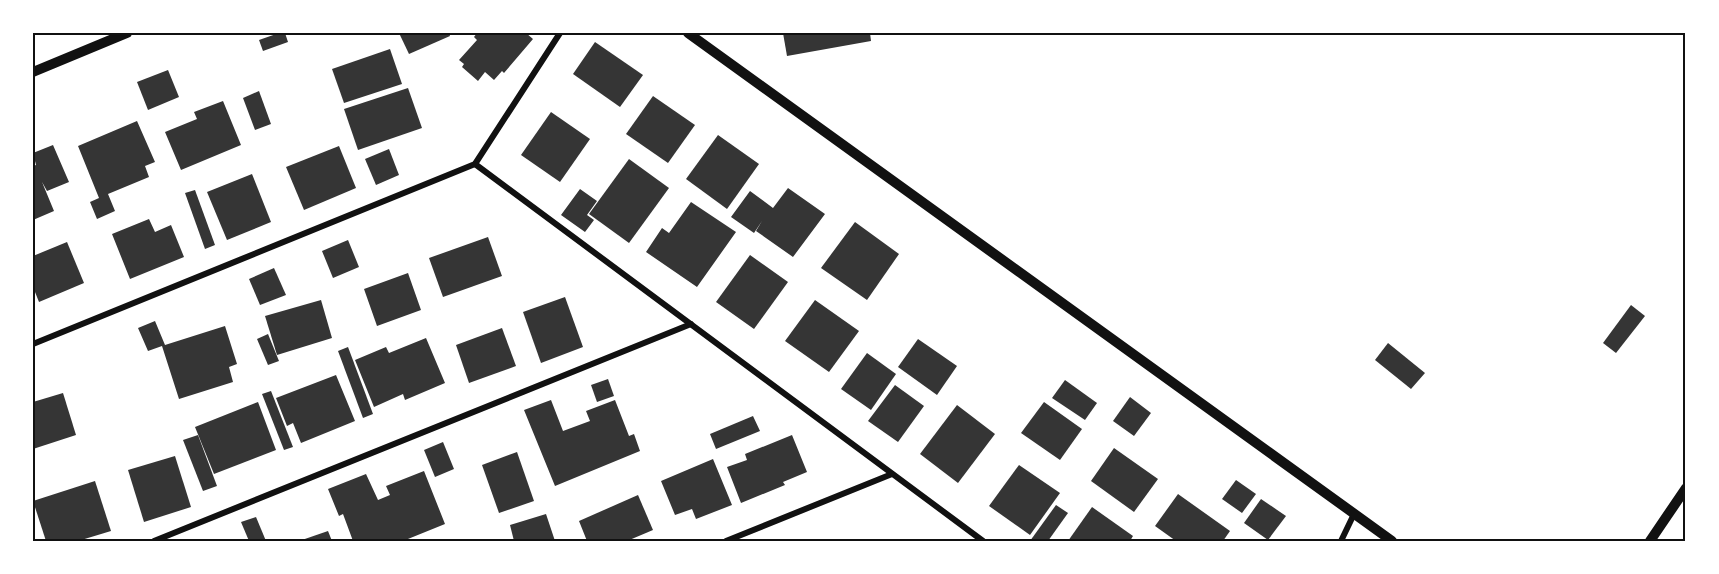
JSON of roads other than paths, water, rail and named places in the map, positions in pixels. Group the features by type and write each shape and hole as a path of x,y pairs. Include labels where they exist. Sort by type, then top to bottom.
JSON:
{"street":[{"path":"33,72 127,33"},
{"path":"33,344 475,164 560,33"},
{"path":"688,33 1392,541"},
{"path":"475,164 983,541"},
{"path":"154,541 691,324"},
{"path":"726,541 892,474"},
{"path":"1650,541 1686,488"},
{"path":"1341,541 1354,513"}]}
